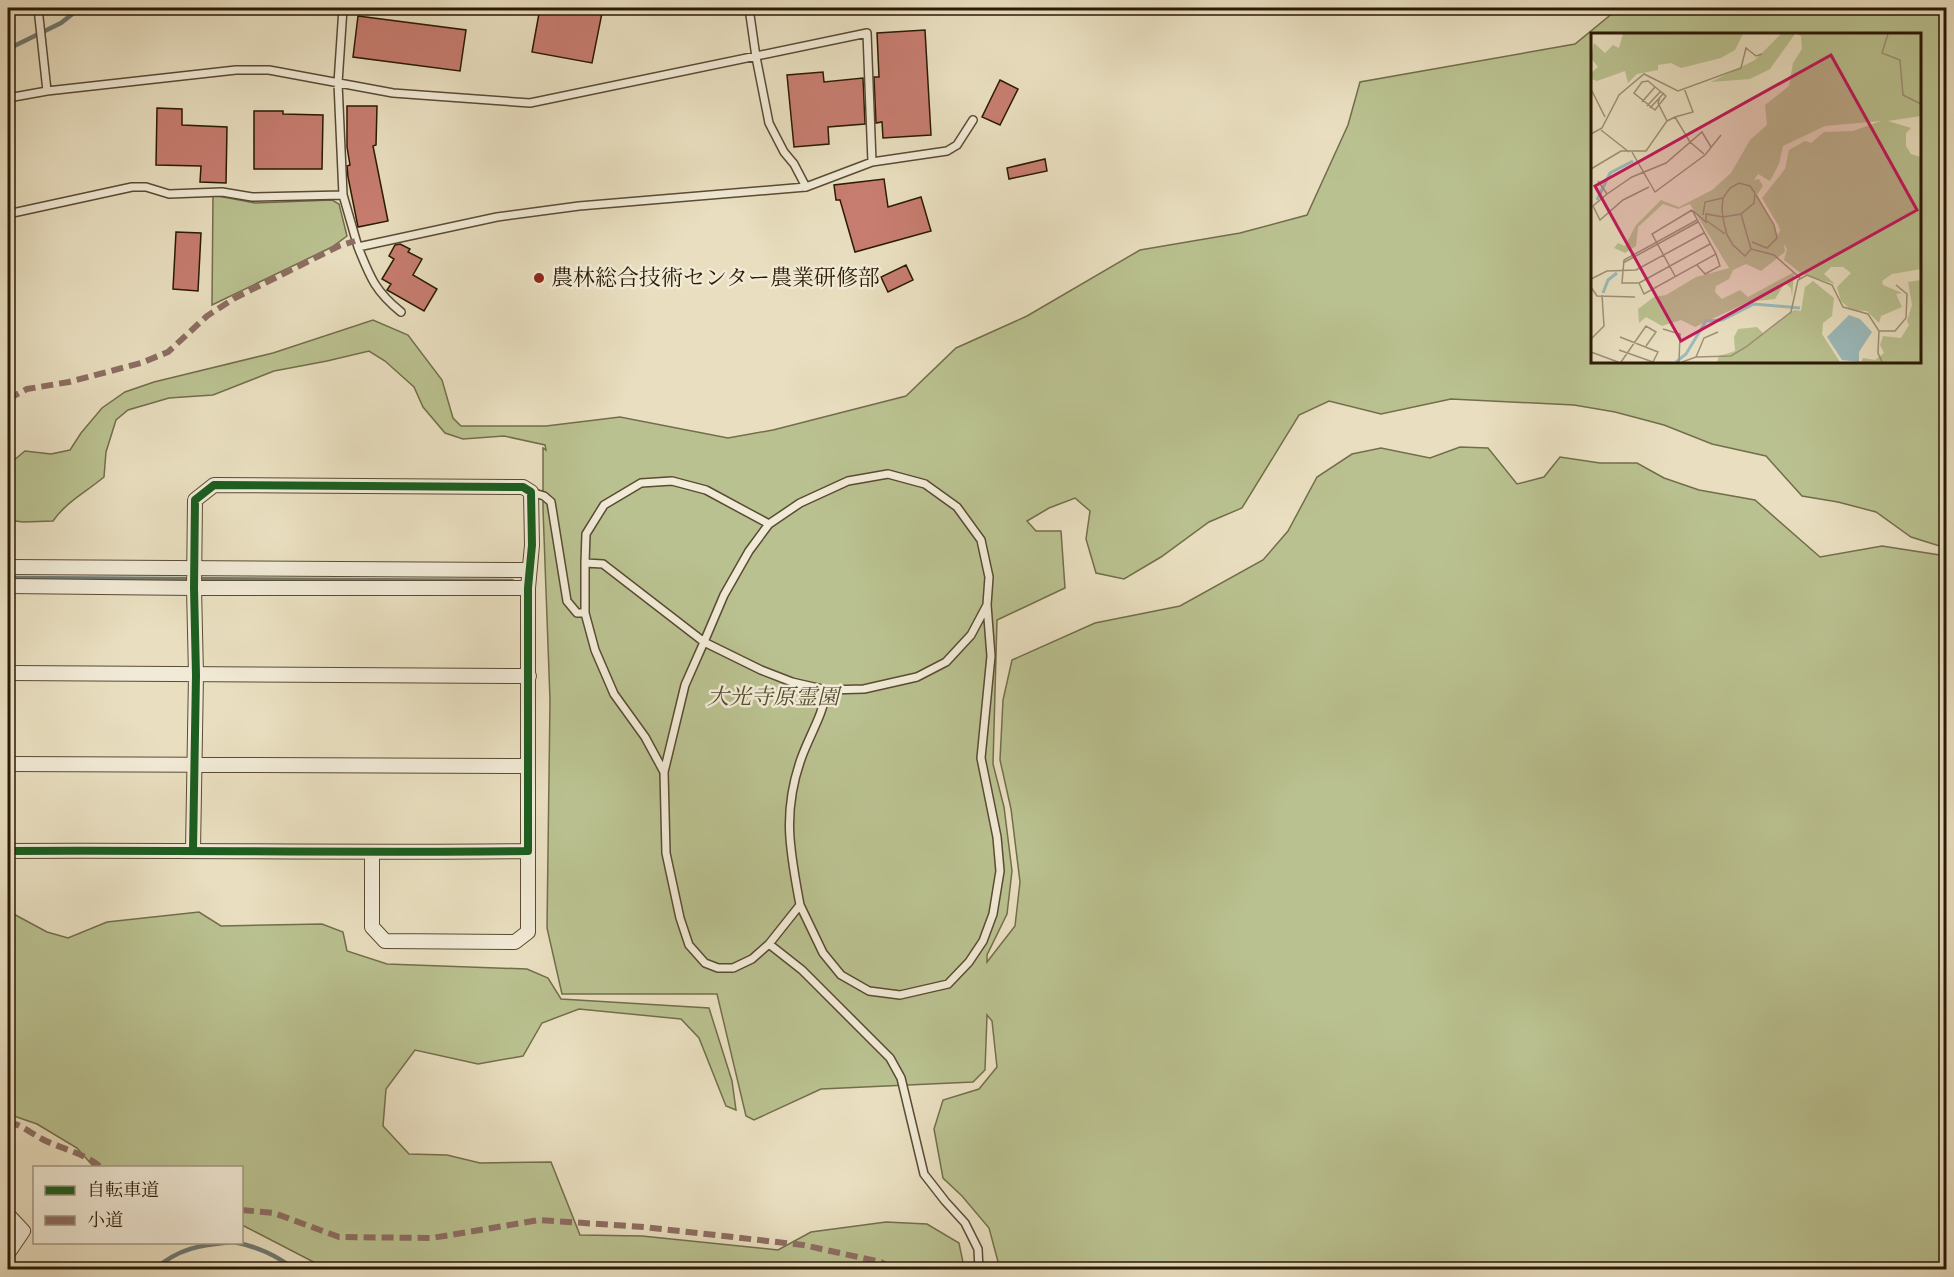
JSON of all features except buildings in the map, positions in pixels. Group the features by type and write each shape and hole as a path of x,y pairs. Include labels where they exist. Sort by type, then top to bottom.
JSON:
{"street":[{"path":"193,850 196,675 195,500 214,485 523,487 531,492 532,545 528,570 528,932 515,942 385,941 372,927 372,853"},
{"path":"8,567 528,570"},
{"path":"8,586 528,588"},
{"path":"8,673 529,676"},
{"path":"8,764 528,766"},
{"path":"8,850 372,853 528,851"},
{"path":"8,1215 23,1231 8,1253"}],"lane":[{"path":"38,8 47,91"},
{"path":"343,8 338,83 344,195 358,247 372,281 384,298 401,312"},
{"path":"749,8 769,123 806,187"},
{"path":"8,98 47,91 236,70 269,70 393,93 530,103 867,33 872,162"},
{"path":"358,247 497,217 579,206 806,187 872,162 947,151 957,145 973,120"},
{"path":"8,214 132,186 146,187 169,194 222,192 252,197 344,195"},
{"path":"800,905 769,944 752,959 733,968 718,968 705,963 689,945 680,918 666,853 664,772 685,685 724,595 749,551 769,524 800,503 849,481 888,474 925,484 957,507 981,540 988,577 987,605 991,656 981,758 997,837 1000,871 993,914 983,941 969,962 948,984 900,995 869,991 842,975 823,952 800,905 789,843 789,809 802,759 823,711 827,690"},
{"path":"664,772 645,737 614,694 595,650 585,613 586,534 604,505 641,483 672,480 706,490 769,524"},
{"path":"531,492 544,495 551,502 567,601 577,614 585,613"},
{"path":"585,563 603,564 704,642 761,670 792,682 827,690 864,689 917,677 946,662 971,636 987,605"},
{"path":"769,944 802,970 890,1058 901,1078 924,1174 965,1223 978,1249 979,1269"}],"green space":[{"name":"大光寺原霊園","path":"1619,8 1946,8 1946,548 1911,537 1876,512 1802,496 1766,456 1712,444 1664,425 1615,412 1574,405 1451,399 1381,414 1329,401 1299,415 1242,508 1209,522 1161,557 1124,579 1096,573 1086,539 1090,511 1075,498 1049,508 1027,521 1036,531 1061,531 1065,588 997,620 993,764 1004,807 1012,871 1007,914 987,955 987,962 1015,926 1020,882 1011,809 1000,760 1003,700 1012,660 1095,623 1180,606 1263,560 1288,531 1317,477 1352,454 1381,448 1430,458 1460,447 1488,448 1517,484 1544,477 1560,457 1600,463 1637,463 1664,478 1699,490 1755,500 1820,557 1882,546 1946,556 1946,1269 1000,1269 989,1228 943,1178 934,1129 943,1100 979,1089 997,1067 992,1021 987,1015 985,1070 973,1082 821,1089 754,1120 746,1116 717,994 562,994 547,928 550,700 543,509 543,448 546,450 545,445 504,436 463,439 445,433 423,407 414,387 385,361 369,351 274,371 213,395 169,398 128,410 116,420 106,452 104,477 70,503 53,521 8,520 8,465 25,451 51,454 70,450 102,408 125,392 154,382 273,353 373,320 408,335 442,380 453,418 461,426 546,426 620,417 728,438 773,430 906,396 956,348 1027,316 1140,250 1240,233 1307,215 1348,125 1360,82 1575,44"},
{"path":"213,195 255,203 332,200 339,204 347,236 332,247 212,305"},
{"path":"8,911 47,932 68,938 107,922 199,912 221,926 322,924 343,932 347,951 387,964 527,969 548,978 561,999 709,1008 732,1081 736,1110 726,1106 699,1038 681,1019 579,1009 542,1023 523,1056 478,1064 415,1050 386,1089 383,1126 409,1154 447,1155 480,1163 551,1162 580,1235 642,1236 778,1250 811,1232 886,1222 927,1224 959,1243 964,1267 962,1270 327,1269 243,1226 243,1166 93,1166 77,1148 37,1124 8,1114"}],"waterway":[{"path":"8,49 61,23 80,8"},
{"path":"8,578 512,581"},
{"path":"154,1270 181,1252 217,1244"},
{"path":"242,1244 266,1252 296,1270"}],"marked path":[{"path":"8,399 27,389 69,382 141,363 168,352 207,316 235,298 339,246 355,241"},
{"path":"8,1122 99,1166"},
{"path":"243,1210 274,1213 339,1237 432,1238 539,1220 644,1227 803,1245 881,1262 895,1270"}],"cycle path":[{"path":"8,851 528,851 528,588 532,545 531,492 523,487 214,485 195,500 196,675 193,850"}],"place":[{"name":"農林総合技術センター農業研修部","path":"539,278"}]}
